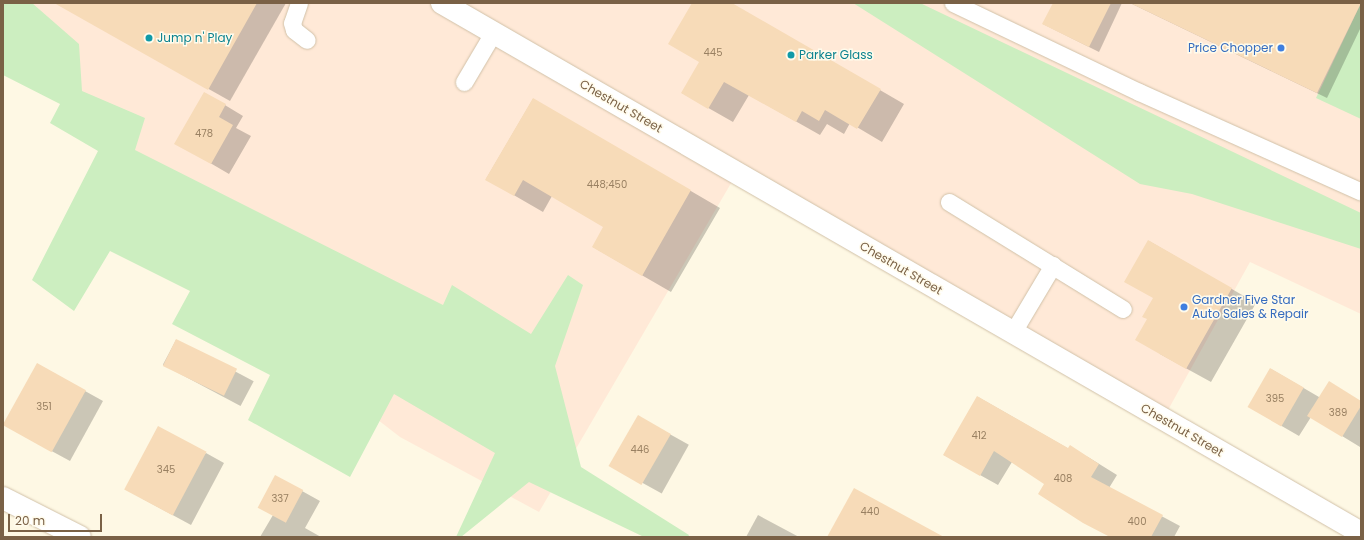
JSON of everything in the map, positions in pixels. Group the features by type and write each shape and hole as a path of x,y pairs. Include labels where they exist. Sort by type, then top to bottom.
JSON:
{"street":[{"name":"Chestnut Street","path":"442,3 1361,533"},
{"path":"3,498 80,537"}],"lane":[{"path":"298,3 292,23 294,30 307,40"},
{"path":"953,3 1147,95 1361,192"},
{"path":"464,82 493,32"},
{"path":"949,202 1123,309"},
{"path":"1013,332 1053,266"}],"shaded area":[{"path":"3,3 1361,3 1361,314 1250,262 1163,419 737,173 539,512 400,437 280,344"}],"green space":[{"path":"3,3 32,3 79,44 82,91 145,118 135,150 443,305 452,285 531,334 568,275 583,285 555,366 581,467 689,535 688,537 644,537 529,482 461,537 456,537 495,453 394,394 350,477 248,420 270,375 172,324 190,291 110,251 74,311 32,280 98,151 50,123 60,104 3,75"},
{"path":"853,3 920,3 1361,213 1361,249 1192,194 1140,184"},
{"path":"1361,3 1361,119 1316,98"}],"building":[{"path":"54,3 257,3 208,90"},
{"path":"692,3 732,3 881,89 857,129 825,110 819,121 802,111 796,122 724,82 708,109 681,93 699,62 668,44"},
{"path":"1053,3 1111,3 1089,47 1042,24"},
{"name":"Price Chopper","path":"1130,3 1361,3 1317,93"},
{"path":"204,92 226,104 219,117 233,125 211,164 174,144"},
{"path":"533,98 691,190 642,276 592,247 603,227 523,180 514,196 485,180"},
{"name":"Gardner Five Star Auto Sales & Repair","path":"1148,240 1232,288 1186,369 1135,340 1147,319 1142,317 1153,298 1124,282"},
{"path":"176,339 237,369 224,396 163,366"},
{"path":"37,363 86,390 52,452 3,425"},
{"path":"1270,368 1304,388 1281,426 1248,407"},
{"path":"1329,381 1361,401 1361,406 1342,437 1307,416"},
{"path":"977,396 1068,448 1070,445 1099,464 1091,477 1163,515 1151,537 1110,537 1083,523 1038,494 1044,484 994,451 980,476 943,455"},
{"path":"638,415 671,434 641,485 608,466"},
{"path":"158,426 207,452 173,515 124,490"},
{"path":"275,475 303,490 286,523 258,508"},
{"path":"854,488 944,537 827,537"}],"place":[{"name":"Jump n' Play","path":"149,38"},
{"name":"Price Chopper","path":"1281,48"},
{"name":"Parker Glass","path":"791,55"},
{"name":"Gardner Five Star Auto Sales & Repair","path":"1184,307"}]}
